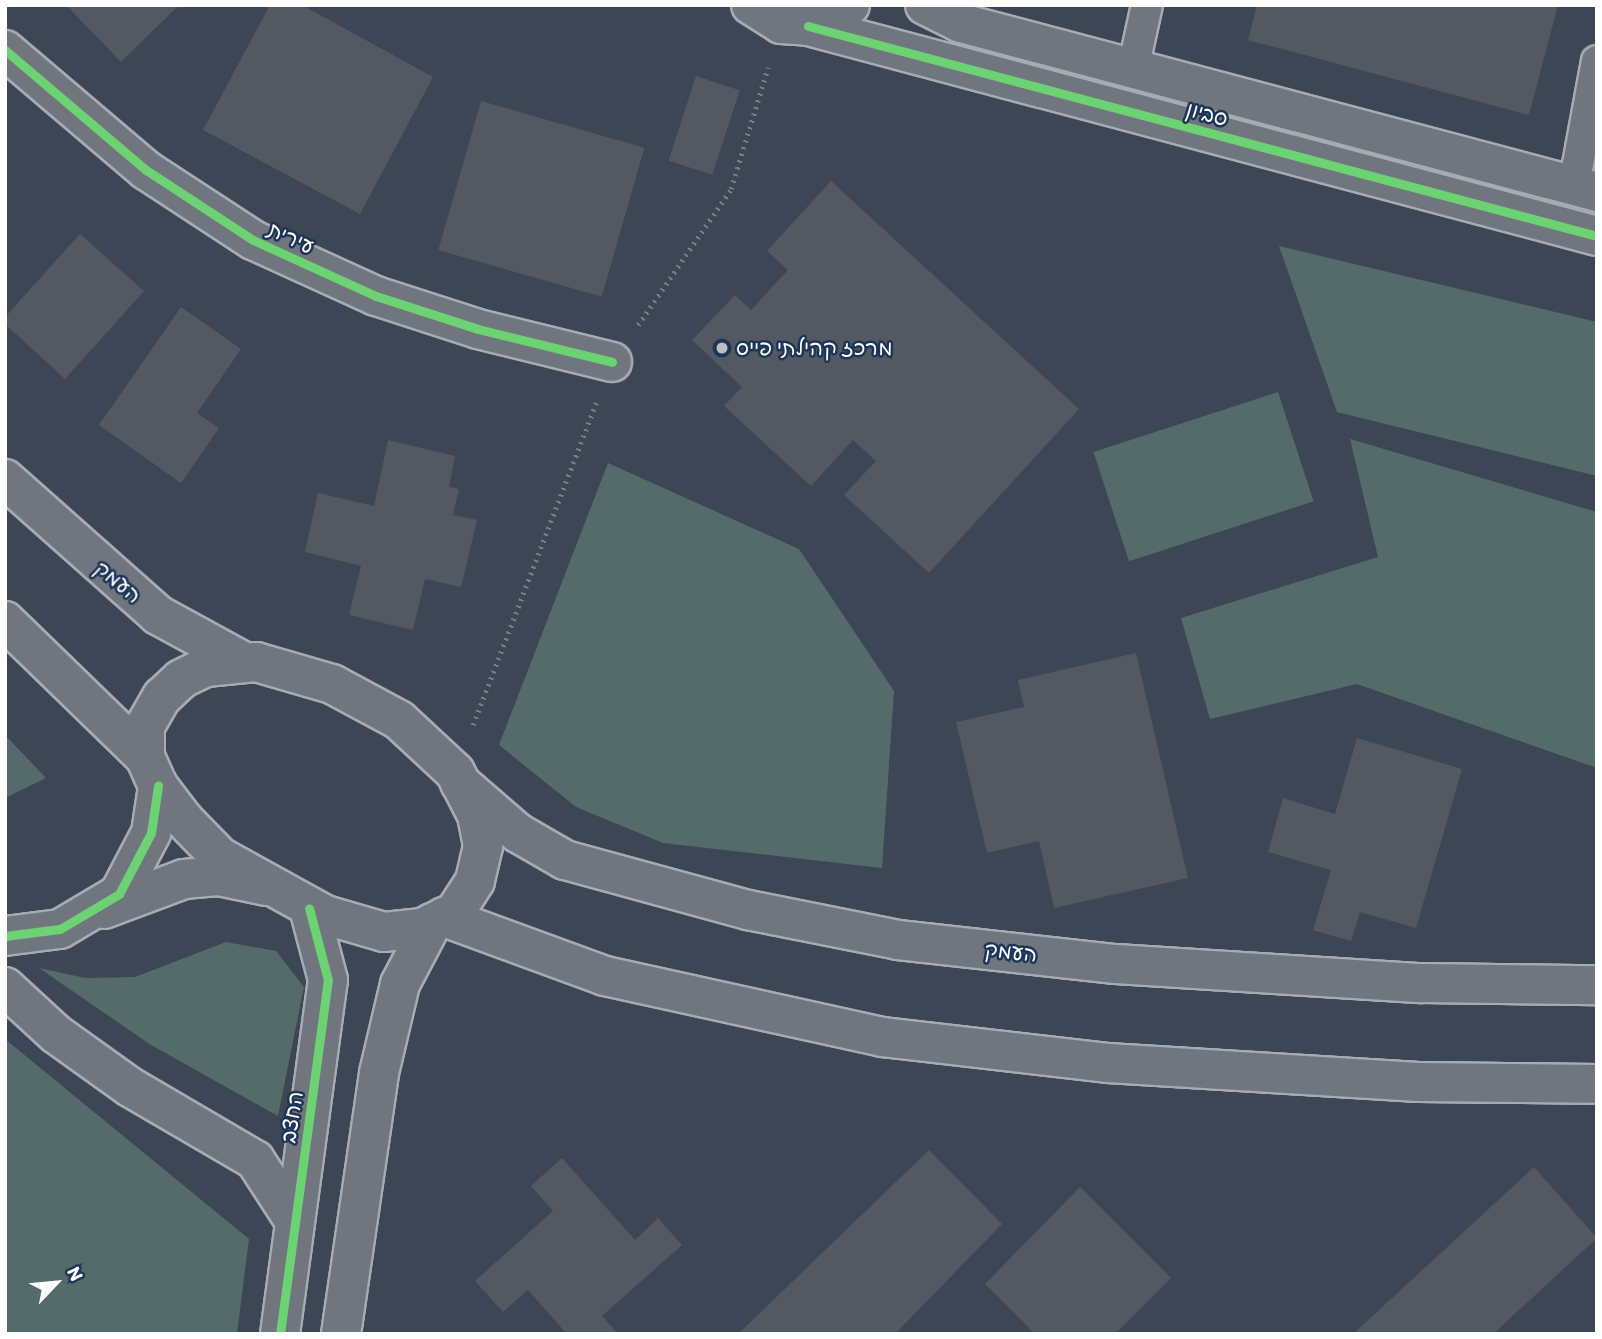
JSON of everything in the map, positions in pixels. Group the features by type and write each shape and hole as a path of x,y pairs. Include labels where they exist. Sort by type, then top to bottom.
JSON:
{"street":[{"name":"סביון","path":"751,5 781,23 808,26 1597,236"},
{"path":"808,26 831,20 850,5"},
{"name":"סביון","path":"925,5 961,23 1585,189"},
{"name":"עירית","path":"5,50 146,170 253,240 376,296 478,329 612,362"},
{"name":"העמק","path":"5,480 158,615 246,663"},
{"path":"5,621 151,772 220,857 266,886 309,908 384,932 438,920 455,912 475,881 483,846 477,814 460,783 436,750 399,720 309,676 246,663 206,667 162,697 145,726 151,772 151,833 119,894 92,913"},
{"name":"העמק","path":"460,783 517,833 565,860 735,907 898,940 1116,964 1421,983 1597,985"},
{"path":"5,936 60,929 92,913 184,879 218,876 266,886"},
{"name":"החצב","path":"279,1334 328,980 309,908"},
{"path":"438,920 605,976 883,1037 1108,1063 1418,1082 1597,1084"},
{"path":"341,1334 379,1073 400,984 438,920"},
{"path":"5,987 56,1034 130,1087 255,1160 294,1220"}],"lane":[{"path":"1133,69 1147,5"},
{"path":"1585,189 1597,61"}],"green space":[{"path":"1279,246 1597,322 1597,476 1337,412"},
{"path":"1278,392 1314,501 1129,561 1093,452"},
{"path":"1350,439 1597,512 1597,768 1357,684 1210,719 1181,618 1378,557"},
{"path":"608,463 799,549 894,691 882,868 663,843 576,807 499,745"},
{"path":"5,735 46,778 5,798"},
{"path":"226,942 276,951 304,987 278,1116 151,1045 39,968 85,978 135,977"},
{"path":"5,1039 249,1239 237,1334 5,1334"}],"building":[{"path":"66,5 179,5 121,62"},
{"path":"270,5 302,5 433,77 360,214 203,130"},
{"path":"1257,5 1558,5 1529,115 1248,40"},
{"path":"696,76 740,90 712,175 668,161"},
{"path":"481,101 644,148 602,297 438,250"},
{"path":"831,181 1079,409 929,573 844,495 876,461 853,440 811,486 724,406 742,387 692,340 735,295 751,310 788,270 767,251"},
{"path":"80,234 144,291 65,379 5,324 5,317"},
{"path":"181,307 241,349 197,413 219,428 181,483 99,425"},
{"path":"388,440 455,456 449,487 459,489 453,515 477,520 461,587 425,579 413,630 349,615 361,566 305,552 318,493 374,506"},
{"path":"1136,653 1188,878 1054,908 1039,841 987,853 956,722 1024,707 1018,680"},
{"path":"1357,738 1462,769 1416,928 1360,912 1351,941 1313,930 1331,870 1268,852 1283,798 1335,814"},
{"path":"929,1150 1002,1224 895,1334 738,1334"},
{"path":"562,1158 635,1240 658,1218 682,1245 602,1316 618,1334 567,1334 528,1290 503,1312 475,1281 553,1211 531,1186"},
{"path":"1534,1167 1597,1238 1493,1334 1353,1334"},
{"path":"1080,1187 1171,1278 1115,1334 1035,1334 985,1284"}],"cycle path":[{"path":"808,26 1597,236"},
{"path":"5,50 146,170 253,240 376,296 478,329 612,362"},
{"path":"5,936 60,929 119,894 151,833 158,786"},
{"path":"280,1334 328,980 309,908"}],"place":[{"name":"מרכז קהילתי פייס","path":"722,348"}]}
